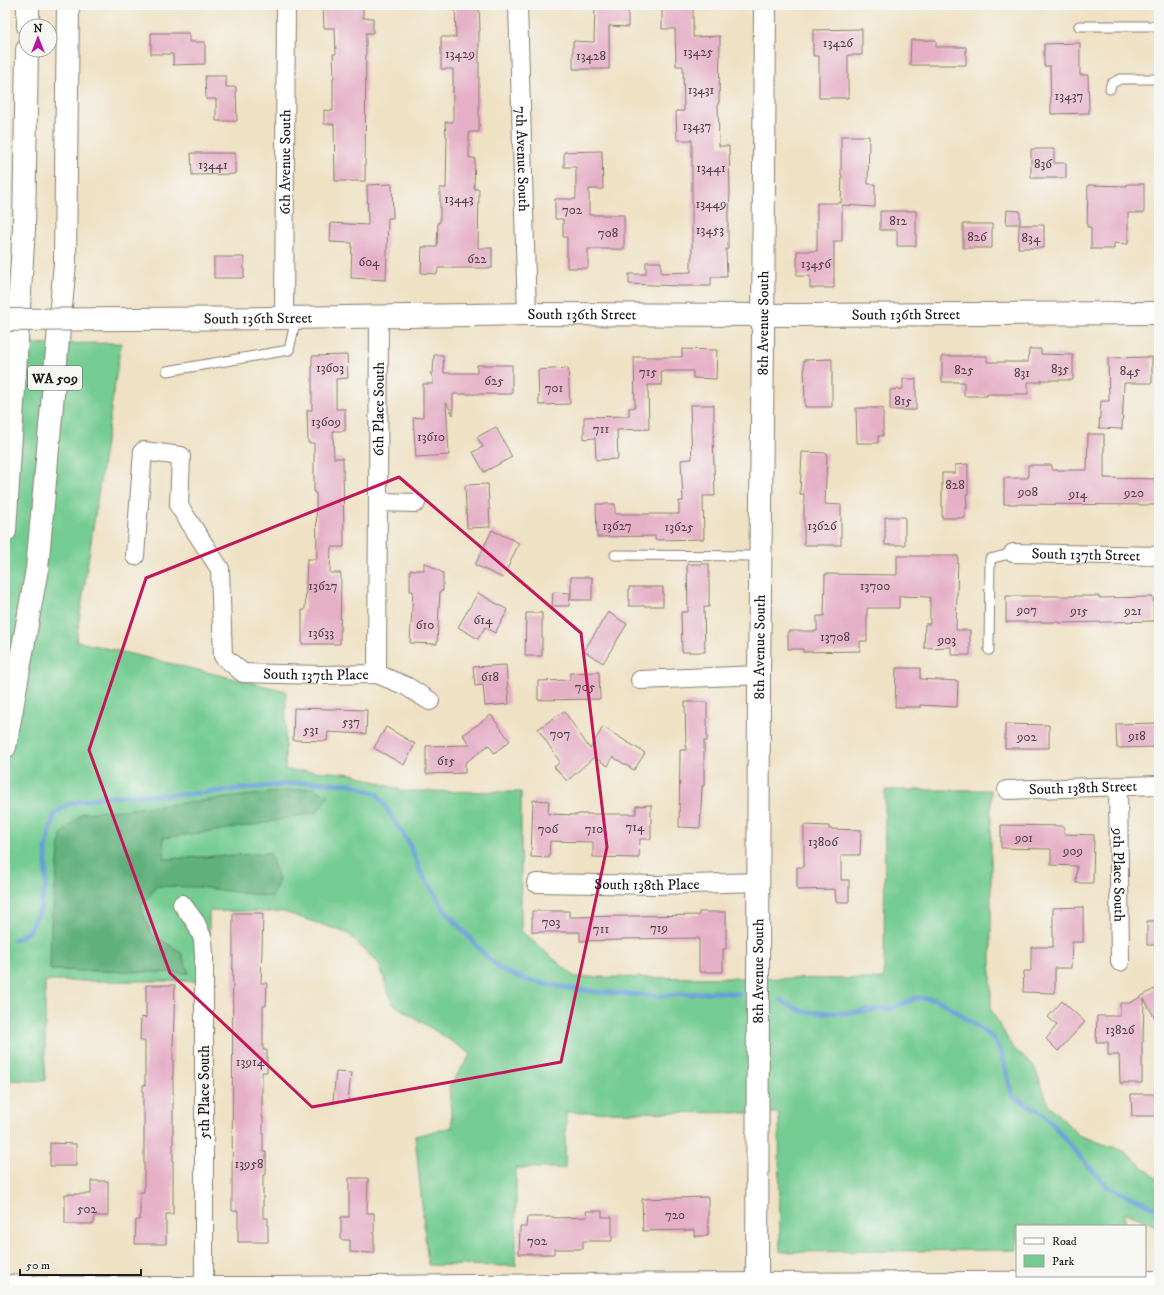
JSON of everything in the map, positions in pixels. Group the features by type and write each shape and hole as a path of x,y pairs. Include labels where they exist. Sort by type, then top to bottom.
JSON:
{"main road":[{"path":"28,5 28,18"},
{"name":"WA 509","path":"5,747 37,569 66,262 68,5"},
{"name":"8th Avenue South","path":"757,1286 759,676 765,5"},
{"name":"WA 509","path":"5,530 24,228 27,58"},
{"name":"South 136th Street","path":"5,320 290,318 527,314 763,314 793,316 1159,313"}],"street":[{"name":"6th Avenue South","path":"286,5 290,318"},
{"name":"7th Avenue South","path":"518,5 527,314"},
{"name":"6th Place South","path":"377,674 380,316"},
{"name":"South 137th Place","path":"135,556 143,451 181,456 179,506 220,569 223,656 243,673 321,675 377,674 406,686 430,701"},
{"path":"379,502 416,503"},
{"name":"South 137th Street","path":"1014,553 1159,556"},
{"path":"640,680 759,676"},
{"name":"South 138th Street","path":"1007,790 1159,785"},
{"name":"9th Place South","path":"1118,787 1120,962"},
{"name":"South 138th Place","path":"536,883 658,885 758,882"},
{"name":"5th Place South","path":"182,904 196,923 203,939 204,956 204,1285"},
{"path":"5,1284 52,1288 204,1285 280,1288 1126,1285 1159,1280"}],"lane":[{"path":"1079,26 1159,26"},
{"path":"1110,89 1112,84 1120,79 1159,78"},
{"path":"167,370 289,350 290,318"},
{"path":"988,650 990,559 1014,553"},
{"path":"615,555 760,556"}],"highlighted area":[{"path":"399,477 581,633 607,847 561,1062 312,1107 170,973 89,750 146,578"}],"green space":[{"path":"121,343 76,641 286,691 285,770 353,774 404,791 521,792 521,931 575,977 884,979 885,790 991,790 991,1010 1013,1048 1034,1066 1049,1105 1078,1135 1124,1151 1159,1180 1159,1227 1125,1212 1124,1225 1016,1225 1016,1250 780,1252 779,1113 566,1112 565,1168 516,1168 516,1266 428,1265 415,1136 452,1127 449,1087 471,1054 392,1003 379,964 347,933 284,912 209,911 209,981 45,981 45,1081 5,1080 5,344"},
{"path":"312,788 329,796 317,812 255,825 163,838 165,859 270,853 279,880 272,897 198,887 157,886 141,907 151,934 181,952 189,973 50,970 51,925 61,834 82,813 123,810"}],"building":[{"path":"323,5 363,5 363,18 373,18 373,33 366,33 365,181 335,181 334,124 324,124 324,110 333,111 333,54 336,54 335,28 324,28"},
{"path":"455,5 479,5 479,132 469,132 469,158 475,158 474,189 479,189 478,248 492,248 492,268 438,268 437,274 421,273 422,247 437,247 438,222 440,222 440,188 446,188 447,136 445,122 453,122 453,69 441,69 441,37 456,37"},
{"path":"604,5 628,5 628,27 609,26 609,69 573,69 573,41 594,42 595,7 604,7"},
{"path":"662,5 693,5 693,37 720,36 718,103 719,146 729,146 730,193 728,213 728,249 726,249 727,277 711,277 711,286 629,284 629,274 646,274 646,262 661,262 661,273 691,272 692,140 677,140 676,111 684,111 683,66 676,66 675,29 662,29"},
{"path":"862,29 862,55 848,55 848,98 819,98 819,56 813,56 813,30"},
{"path":"151,33 189,33 189,42 205,42 205,64 173,65 173,54 151,54"},
{"path":"911,40 936,40 936,47 966,47 966,65 910,65"},
{"path":"1080,43 1080,75 1088,75 1089,113 1051,114 1050,66 1044,66 1044,44"},
{"path":"205,76 226,76 226,87 236,87 237,121 216,121 216,99 206,99"},
{"path":"841,136 869,136 868,184 875,184 875,207 842,205 842,241 834,241 834,288 810,288 810,276 797,276 797,251 817,251 817,203 841,203"},
{"path":"1031,149 1054,149 1054,163 1066,163 1066,178 1031,178"},
{"path":"602,151 603,189 589,189 589,215 624,215 624,249 588,249 588,268 567,268 567,237 563,237 563,219 555,219 555,199 576,199 576,167 564,167 564,152"},
{"path":"191,153 235,153 235,174 192,175"},
{"path":"392,184 393,218 388,218 386,280 351,278 352,243 330,242 331,223 368,225 367,185"},
{"path":"1127,184 1144,184 1144,213 1128,213 1128,244 1114,243 1114,249 1091,249 1091,227 1087,227 1088,185 1127,186"},
{"path":"1007,210 1020,211 1020,224 1006,224"},
{"path":"880,211 916,211 916,246 897,246 897,230 880,230"},
{"path":"963,224 992,224 992,248 963,248"},
{"path":"1019,225 1044,225 1044,248 1018,248"},
{"path":"214,257 244,257 244,278 214,278"},
{"path":"682,349 717,350 716,379 693,378 693,371 661,371 662,385 648,385 649,429 617,430 618,459 596,460 595,438 584,439 584,417 629,416 629,408 635,407 634,357 682,357"},
{"path":"1029,349 1041,349 1041,354 1073,355 1073,380 1041,380 1041,382 1028,382 1028,394 987,394 987,396 964,396 964,382 942,382 942,356 987,356 987,362 1028,362"},
{"path":"347,355 348,378 336,379 336,409 345,409 345,431 333,431 334,458 343,458 344,547 331,547 330,573 341,573 340,644 302,644 302,610 305,610 307,559 317,559 316,493 314,493 314,443 308,443 307,410 312,410 312,356"},
{"path":"434,355 443,355 444,373 477,373 477,365 512,365 512,394 453,394 453,415 446,402 449,455 416,457 413,418 423,417 423,384 433,384 433,378 430,373 433,373"},
{"path":"1152,357 1152,383 1124,383 1122,429 1099,428 1101,401 1109,401 1108,358"},
{"path":"832,359 832,407 805,407 804,360"},
{"path":"568,368 570,404 539,405 538,370"},
{"path":"903,379 916,379 916,410 890,410 890,390 903,389"},
{"path":"690,405 714,405 713,436 715,496 703,496 704,539 655,540 655,536 597,537 596,504 615,504 615,514 679,514 679,501 683,501 681,460 692,459"},
{"path":"856,408 883,408 883,436 878,436 878,443 857,443"},
{"path":"496,427 512,457 484,472 473,452 483,447 477,437"},
{"path":"1088,434 1104,434 1104,478 1159,479 1159,505 1004,504 1004,478 1028,478 1028,465 1052,465 1052,470 1087,470"},
{"path":"802,452 827,453 825,504 841,505 841,545 804,545 804,494 800,494"},
{"path":"968,464 968,494 966,494 967,508 965,508 965,518 942,518 942,473 955,473 955,465"},
{"path":"488,484 490,527 467,528 465,485"},
{"path":"885,517 905,517 905,545 885,545"},
{"path":"492,530 519,543 503,578 475,565"},
{"path":"897,556 958,556 956,630 970,630 970,655 951,655 951,647 924,648 925,624 930,624 930,597 899,596 899,608 867,608 867,641 860,641 860,651 803,652 803,649 788,649 788,631 817,631 817,616 824,616 825,574 897,575"},
{"path":"424,562 443,573 443,591 440,591 437,644 410,643 413,591 410,591 410,570 424,570"},
{"path":"687,564 709,564 709,607 704,607 705,652 682,652 681,612 688,612"},
{"path":"571,577 592,577 592,600 571,600"},
{"path":"629,587 663,587 663,606 629,606"},
{"path":"553,592 570,593 569,606 552,606"},
{"path":"478,593 508,610 495,633 485,627 478,639 458,627"},
{"path":"1006,596 1099,596 1099,598 1153,597 1154,621 1059,623 1006,622"},
{"path":"608,612 627,624 603,663 584,651"},
{"path":"526,613 542,613 542,656 525,656"},
{"path":"506,665 509,704 485,706 483,685 475,686 473,667"},
{"path":"896,668 920,668 920,679 958,681 957,707 920,705 920,707 895,707"},
{"path":"599,672 600,699 538,700 538,681 570,680 570,673"},
{"path":"685,702 707,702 707,741 704,741 704,786 702,786 700,828 679,827 680,750 686,750"},
{"path":"294,708 367,710 366,734 328,732 327,741 293,740"},
{"path":"564,711 590,749 603,727 645,753 634,770 613,757 608,766 594,757 567,781 554,767 560,762 538,729"},
{"path":"491,715 510,741 494,753 489,745 465,763 465,773 426,774 426,746 470,745 463,735"},
{"path":"1158,723 1158,747 1117,748 1116,724"},
{"path":"1005,724 1049,725 1049,748 1005,748"},
{"path":"386,727 415,744 404,765 374,748"},
{"path":"533,800 549,801 548,814 636,814 636,806 651,805 651,839 640,839 639,858 593,857 593,842 550,841 549,858 531,857"},
{"path":"804,825 829,826 829,829 861,830 860,855 841,855 841,880 849,880 849,902 836,902 835,889 797,890 797,867 804,867"},
{"path":"1001,825 1064,826 1064,834 1094,835 1093,883 1076,883 1077,866 1051,865 1051,849 1001,848"},
{"path":"1083,907 1083,942 1072,942 1071,968 1055,968 1055,993 1023,992 1024,971 1031,971 1031,947 1053,947 1053,908"},
{"path":"532,911 569,911 569,917 699,915 699,912 726,912 726,949 723,949 723,972 699,972 699,938 580,941 580,932 532,932"},
{"path":"233,913 263,913 261,983 267,983 266,1006 263,1006 263,1050 267,1050 267,1072 262,1072 263,1152 266,1152 266,1175 263,1175 263,1218 268,1218 268,1242 238,1242 238,1211 232,1211"},
{"path":"1147,921 1159,921 1159,945 1147,945"},
{"path":"146,985 175,985 173,1047 173,1214 166,1214 166,1244 135,1244 136,1220 140,1220 140,1192 144,1192 143,1085 145,1085 145,1041 140,1041 141,1017 146,1018"},
{"path":"1154,989 1159,997 1159,1025 1144,999 1142,1083 1120,1083 1119,1055 1108,1055 1108,1042 1096,1042 1097,1016 1120,1016 1120,1003 1130,1003"},
{"path":"1062,1001 1085,1022 1058,1051 1046,1039 1057,1025 1048,1017"},
{"path":"336,1072 351,1073 348,1102 333,1101"},
{"path":"1131,1094 1159,1094 1159,1116 1132,1116"},
{"path":"50,1143 76,1144 76,1166 50,1166"},
{"path":"349,1178 368,1178 367,1213 374,1213 374,1253 350,1252 350,1240 341,1240 341,1217 349,1217"},
{"path":"91,1181 108,1181 108,1216 94,1216 94,1224 65,1224 65,1194 91,1194"},
{"path":"708,1197 708,1236 694,1236 694,1230 643,1231 642,1199"},
{"path":"586,1211 602,1211 602,1217 612,1217 612,1241 583,1241 583,1249 554,1249 554,1254 519,1254 520,1227 526,1227 527,1217 587,1217"}],"waterway":[{"path":"5,268 8,285 7,314"},
{"path":"5,349 6,324"},
{"path":"14,940 28,932 39,912 46,887 46,848 54,814 69,804 101,797 192,794 310,782 351,784 377,794 410,845 420,871 445,910 482,952 500,969 526,980 599,992 660,996 716,992 739,994"},
{"path":"781,1000 792,1007 805,1012 846,1013 893,1008 916,998 934,999 947,1005 993,1038 1001,1052 1013,1097 1042,1112 1108,1187 1159,1209"}]}
